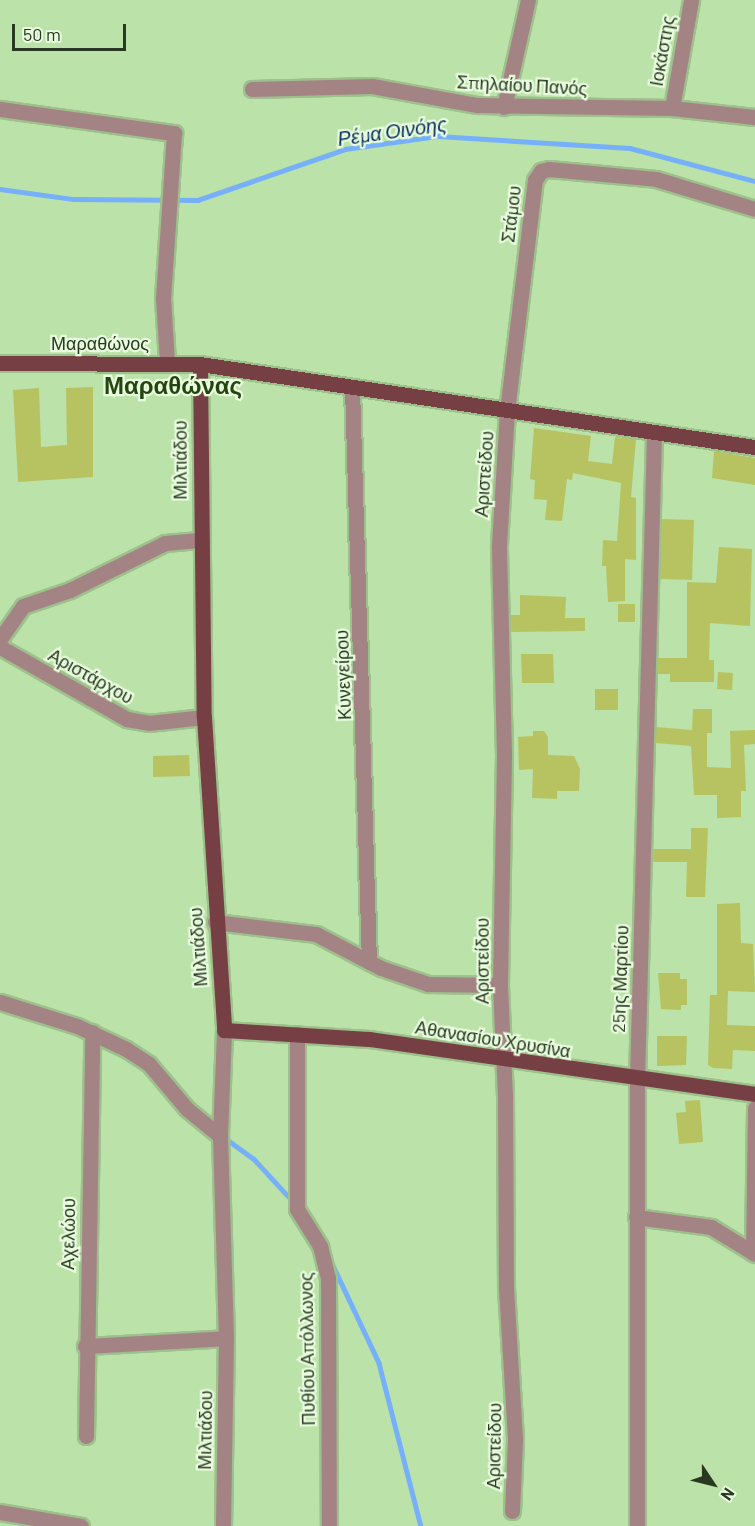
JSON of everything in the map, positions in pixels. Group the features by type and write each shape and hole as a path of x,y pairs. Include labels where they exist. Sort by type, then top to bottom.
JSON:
{"main road":[{"name":"Μαραθώνος","path":"0,363 167,362 200,364 755,447"},
{"name":"Μιλτιάδου","path":"200,364 199,540 204,717 215,922 224,1030"},
{"name":"Αθανασίου Χρυσίνα","path":"224,1030 369,1039 637,1080 755,1094"}],"street":[{"path":"504,107 528,0"},
{"name":"Ιοκάστης","path":"672,108 691,0"},
{"name":"Σπηλαίου Πανός","path":"252,89 372,86 447,101 504,107 672,108 755,117"},
{"path":"0,109 174,133 163,298 167,362"},
{"name":"Στάμου","path":"507,411 535,180 540,171 656,179 755,209"},
{"name":"Κυνεγείρου","path":"352,387 369,962"},
{"name":"Αριστείδου","path":"507,411 499,545 504,754 500,985 506,1288 515,1439 512,1511"},
{"name":"25ης Μαρτίου","path":"637,1526 637,1080 654,433"},
{"path":"0,639 23,606 70,590 165,543 199,540"},
{"name":"Αριστάρχου","path":"0,647 127,719 148,723 204,717"},
{"path":"215,922 316,934 369,962 428,984 500,985"},
{"path":"0,1002 92,1032 149,1064 187,1109 220,1136"},
{"name":"Μιλτιάδου","path":"223,1526 226,1338 220,1136 224,1030"},
{"name":"Αχελώου","path":"86,1436 85,1346 92,1032"},
{"name":"Πυθίου Απόλλωνος","path":"297,1034 297,1209 322,1250 328,1278 329,1526"},
{"path":"754,1253 755,1108"},
{"path":"636,1217 711,1227 754,1253"},
{"path":"85,1346 226,1338"},
{"path":"0,1512 81,1526"}],"building":[{"path":"93,387 93,477 18,482 13,390 39,388 41,447 67,445 66,388"},
{"path":"534,428 591,436 588,461 612,464 615,437 636,439 631,497 636,498 636,560 625,559 625,601 608,602 606,566 602,566 603,540 617,541 621,483 573,473 572,480 567,479 562,521 545,520 547,500 534,499 535,480 530,479"},
{"path":"714,451 755,458 755,485 712,478"},
{"path":"662,519 694,520 692,580 660,579"},
{"path":"719,547 752,549 750,626 710,623 709,660 714,660 714,682 670,682 670,674 657,674 658,658 687,658 687,582 716,583"},
{"path":"520,595 566,597 565,618 585,618 585,631 511,632 510,615 520,615"},
{"path":"618,604 635,604 635,622 618,622"},
{"path":"521,654 553,654 554,683 522,683"},
{"path":"718,672 733,673 732,690 717,689"},
{"path":"595,689 618,689 618,710 595,710"},
{"path":"693,709 712,709 712,733 707,733 707,767 731,768 730,731 755,730 755,744 744,745 746,791 741,791 741,817 717,818 717,795 694,795 691,746 656,743 656,727 692,730"},
{"path":"533,731 544,731 548,737 548,755 574,756 580,769 579,791 557,791 557,799 532,798 533,769 519,770 518,737 533,736"},
{"path":"189,755 190,776 153,777 153,756"},
{"path":"691,828 708,828 705,897 686,897 687,862 652,862 653,849 691,849"},
{"path":"740,903 741,943 753,944 755,992 728,991 727,1025 755,1026 755,1051 733,1050 732,1069 713,1068 708,1065 710,995 717,995 717,904"},
{"path":"658,973 680,973 680,979 687,979 687,1005 681,1005 681,1010 661,1009"},
{"path":"657,1036 687,1036 686,1065 657,1066"},
{"path":"700,1100 703,1142 679,1144 676,1113 686,1112 685,1101"}],"waterway":[{"name":"Ρέμα Οινόης","path":"0,189 73,199 198,200 345,149 438,136 630,148 755,181"},
{"path":"225,1138 254,1159 288,1196"},
{"path":"329,1257 379,1363 421,1526"}],"district":[{"name":"Μαραθώνας","path":"173,385"}]}
